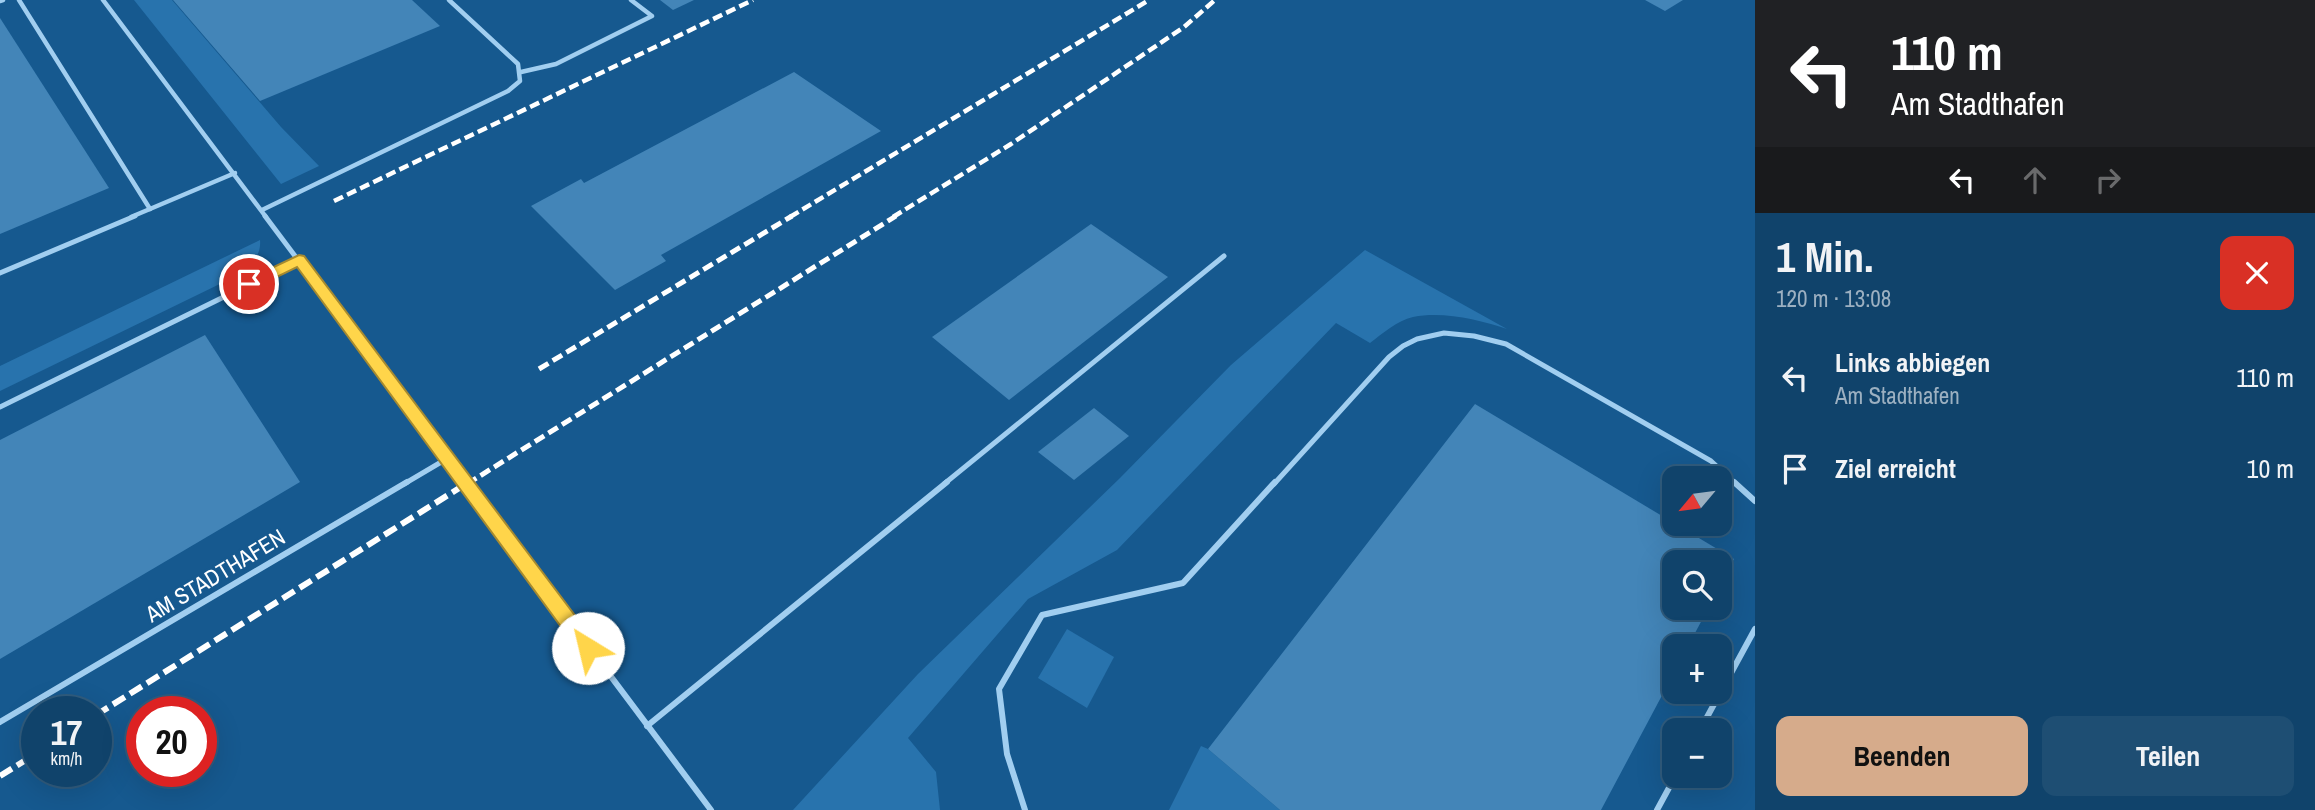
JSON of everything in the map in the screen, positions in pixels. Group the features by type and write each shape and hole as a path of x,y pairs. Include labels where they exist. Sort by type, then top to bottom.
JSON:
{"lane":[{"path":"19,0 150,209"},
{"path":"103,0 711,810"},
{"path":"262,210 509,91 520,81 518,64 449,0"},
{"path":"521,72 556,64 652,16 631,0"},
{"path":"0,273 234,173"},
{"path":"647,726 1224,256"},
{"path":"0,407 299,260"},
{"path":"1026,810 1007,754 999,689 1042,615 1183,583 1389,357 1416,338 1440,332 1471,334 1506,344 1711,461 1726,471 1755,500"},
{"name":"AM STADTHAFEN","path":"0,722 448,458"},
{"path":"1707,718 1755,629"},
{"path":"1657,810 1669,788"}],"shaded area":[{"path":"134,0 172,0 281,127 319,166 281,184"},
{"path":"260,240 255,259 228,280 0,391 0,366"},
{"path":"1365,250 1507,329 1461,317 1425,315 1401,321 1370,343 1336,323 1117,550 1028,599 908,738 936,772 940,810 793,810 918,674 1120,478 1231,365"},
{"path":"1067,629 1114,657 1087,708 1038,678"},
{"path":"1201,746 1208,749 1280,810 1169,810"}],"building":[{"path":"173,0 412,0 440,26 260,101"},
{"path":"660,0 694,0 673,10"},
{"path":"1645,0 1683,0 1665,11"},
{"path":"0,18 109,188 0,234"},
{"path":"794,72 881,131 661,255 666,261 615,290 531,206 581,179 584,183"},
{"path":"1091,224 1168,277 1009,400 932,337"},
{"path":"205,335 300,482 0,659 0,440"},
{"path":"1475,404 1662,516 1662,536 1696,536 1719,550 1662,550 1662,620 1702,620 1694,634 1662,634 1662,695 1601,810 1280,810 1208,749"},
{"path":"1094,408 1129,436 1074,480 1038,452"}],"railway":[{"path":"334,201 753,0"},
{"path":"790,217 1149,0"},
{"path":"893,217 1011,144 1184,27 1215,0"},
{"path":"539,369 792,216"},
{"path":"467,484 896,216"},
{"path":"112,705 469,482"},
{"path":"0,776 21,763"}],"route":[{"path":"249,284 299,260 588,648"}]}
